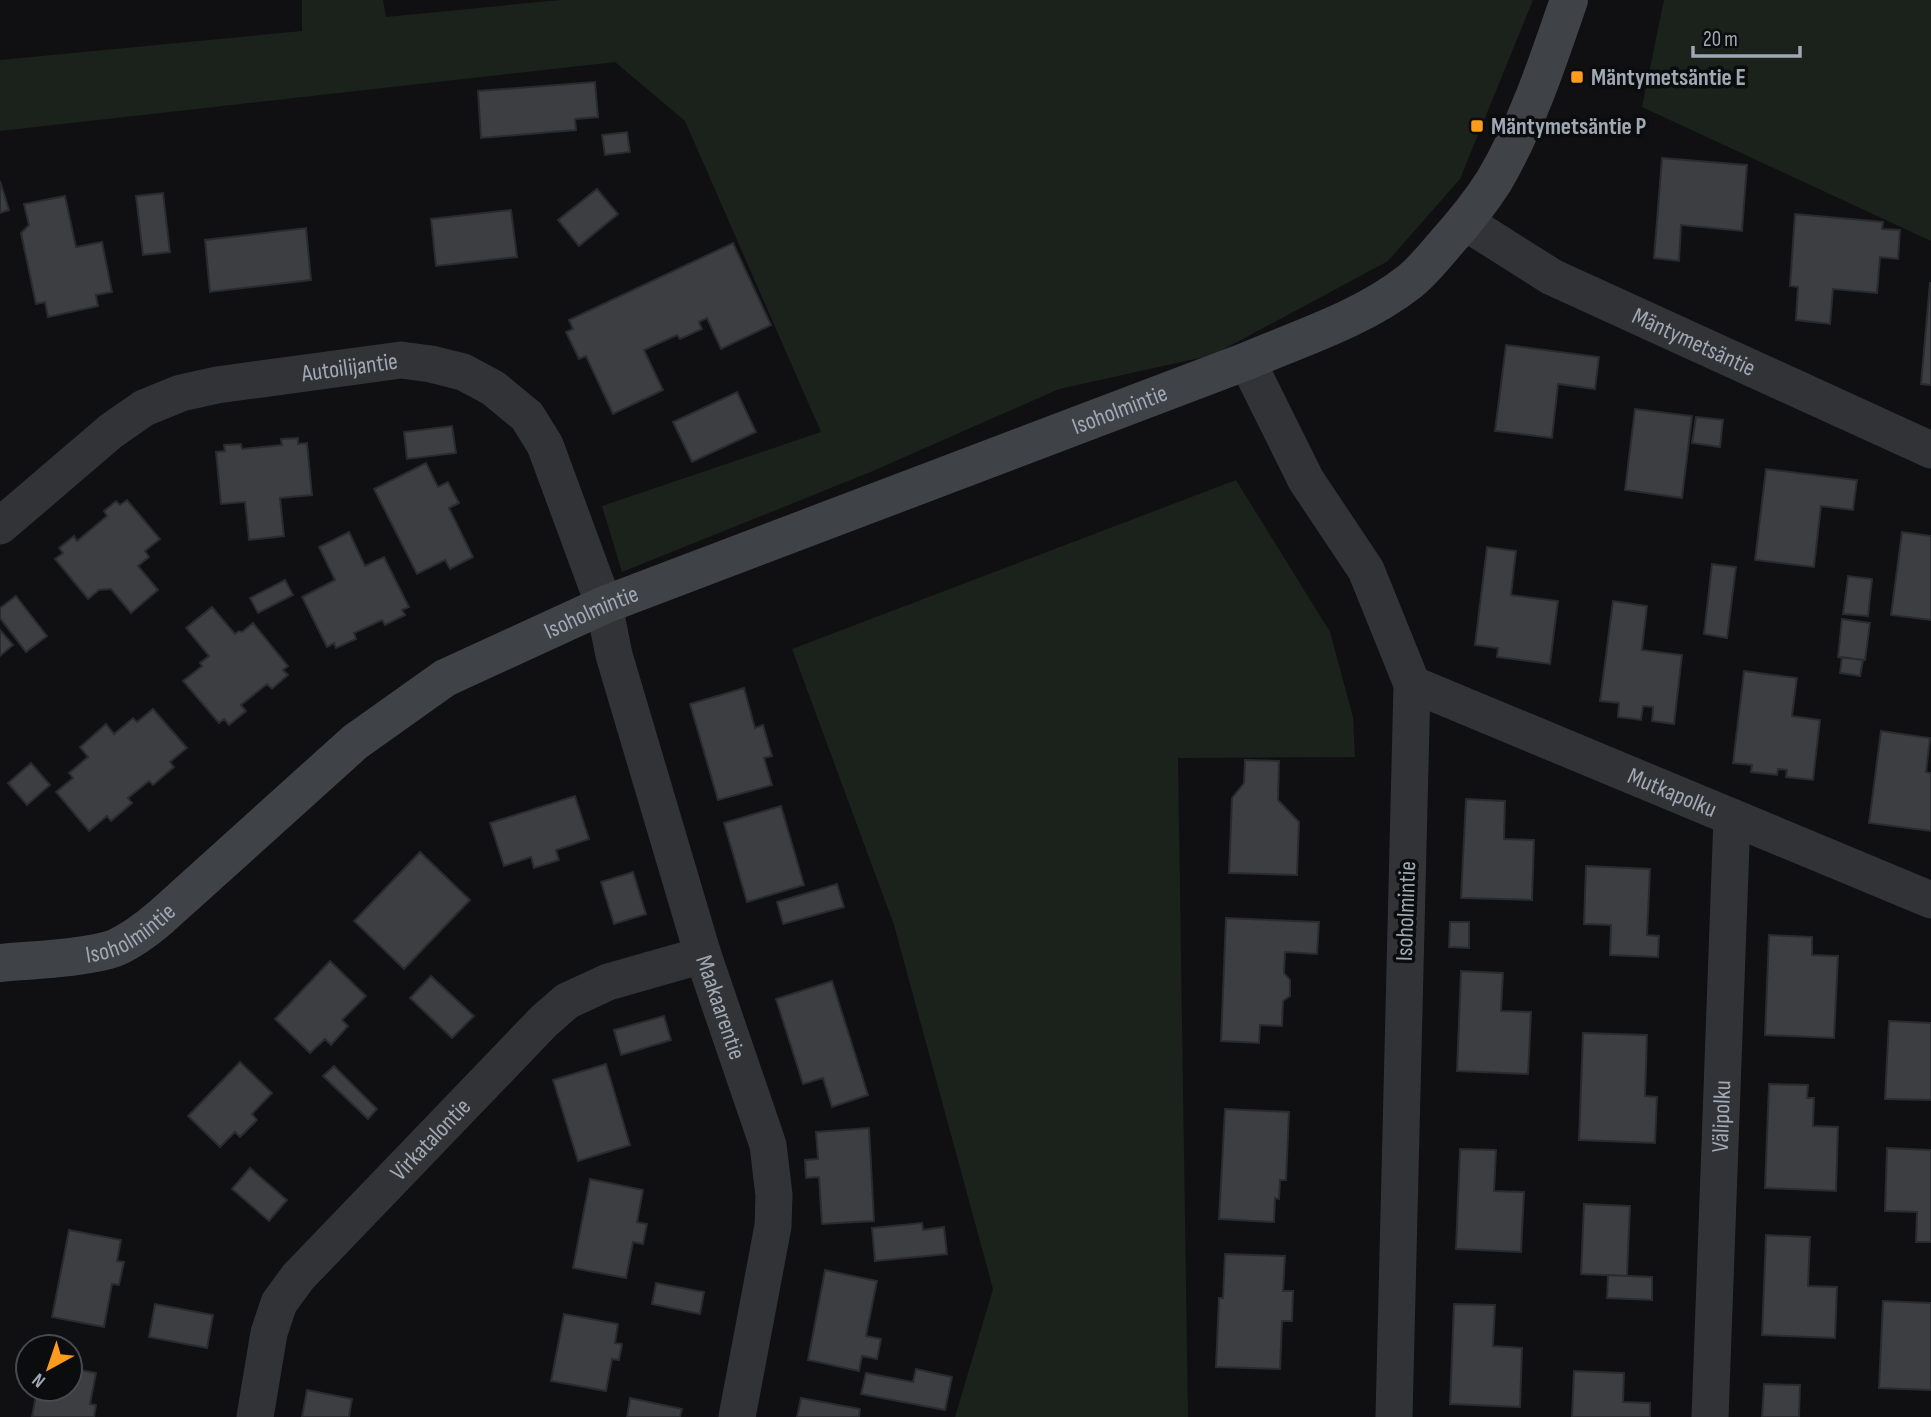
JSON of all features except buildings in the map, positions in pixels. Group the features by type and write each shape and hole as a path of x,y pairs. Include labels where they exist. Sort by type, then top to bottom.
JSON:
{"street":[{"name":"Isoholmintie","path":"0,963 94,953 112,949 133,939 162,917 355,742 444,678 604,605 1247,361 1351,316 1410,282 1465,222 1493,182 1519,131 1569,0"},
{"name":"Mäntymetsäntie","path":"1465,222 1552,277 1931,450"},
{"name":"Autoilijantie","path":"0,526 111,431 156,403 181,393 217,385 401,360 463,372 493,388 527,416 545,445 604,605"},
{"name":"Isoholmintie","path":"1247,361 1307,480 1366,570 1412,684 1394,1417"},
{"name":"Maakaarentie","path":"604,605 614,655 703,955 768,1145 774,1195 773,1226 737,1417"},
{"name":"Mutkapolku","path":"1412,684 1931,900"},
{"name":"Välipolku","path":"1710,1417 1732,817"},
{"name":"Virkatalontie","path":"256,1417 270,1333 279,1303 298,1277 544,1021 567,1001 608,982 703,955"}],"shaded area":[{"path":"302,0 383,0 386,17 560,0 1533,0 1460,179 1388,261 1213,355 1059,389 873,471 622,572 602,506 821,432 685,121 615,62 0,131 0,60 302,31"},
{"path":"1664,0 1931,0 1931,241 1642,107"},
{"path":"1236,480 1330,632 1353,717 1355,757 1178,758 1188,1417 955,1417 993,1289 894,925 792,649"}],"place":[{"name":"Mäntymetsäntie E","path":"1577,77"},
{"name":"Mäntymetsäntie P","path":"1477,126"}]}
